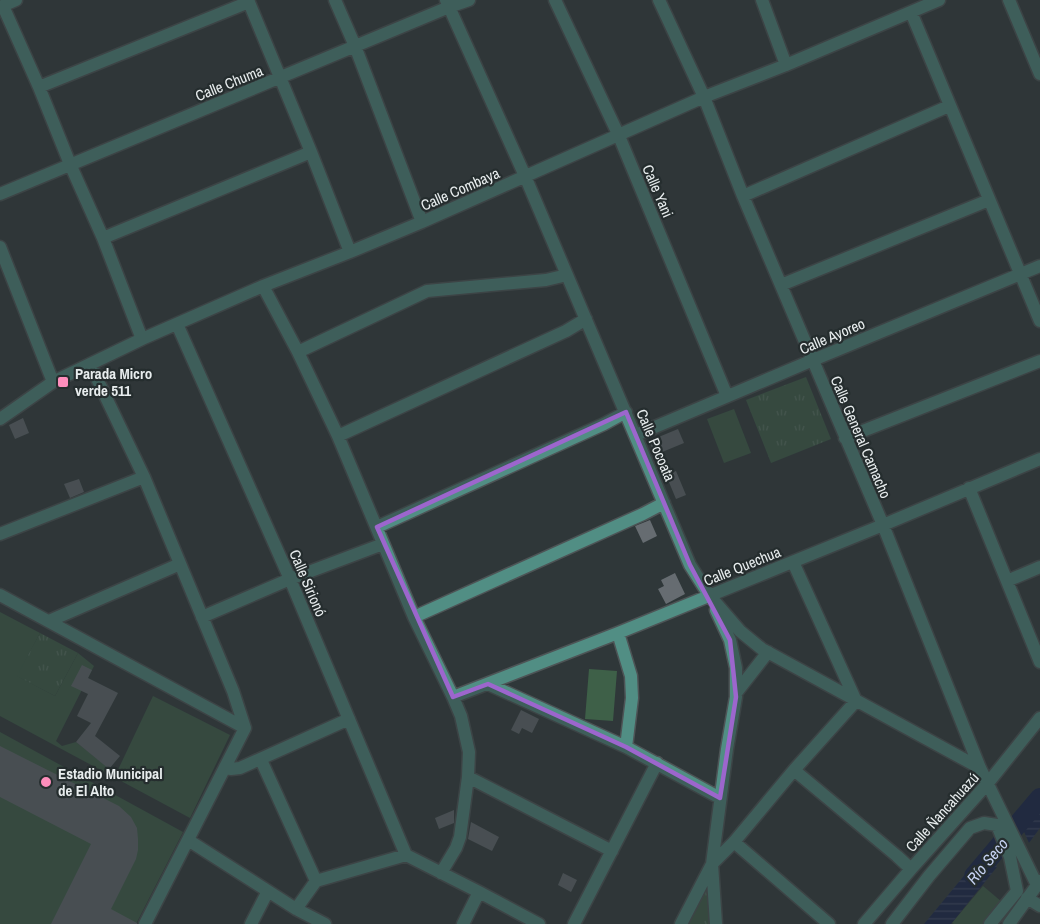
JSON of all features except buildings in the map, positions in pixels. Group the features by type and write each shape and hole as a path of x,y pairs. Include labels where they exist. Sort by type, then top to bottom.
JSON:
{"street":[{"path":"16,0 2,6 103,238 142,339"},
{"path":"335,0 355,46 422,222"},
{"name":"Calle Chuma","path":"0,194 280,78 447,4 469,0"},
{"name":"Calle Yani","path":"555,0 619,136 727,396"},
{"name":"Calle General Camacho","path":"659,0 704,97 743,196 883,525 988,783 1001,822 1015,854 1039,884"},
{"path":"762,0 786,65"},
{"name":"Calle Combaya","path":"0,419 53,382 142,339 263,286 422,222 704,97 939,0"},
{"path":"1009,0 1040,74"},
{"path":"39,87 249,1 350,252"},
{"name":"Calle Pocoata","path":"447,4 525,176 690,565 709,595 741,631 768,652 980,768"},
{"path":"911,12 1040,321"},
{"path":"743,196 949,106"},
{"path":"103,238 311,153"},
{"path":"781,285 989,200"},
{"path":"0,247 53,382"},
{"name":"Calle Ayoreo","path":"636,435 1040,266"},
{"path":"298,352 428,291 546,280 567,275"},
{"path":"263,286 338,435 414,617 461,716 469,752 468,777 460,837 441,873"},
{"path":"338,435 555,336 586,319"},
{"name":"Calle Sirionó","path":"177,324 290,579 406,855"},
{"path":"845,438 1040,361"},
{"path":"90,364 144,477 245,728 145,924"},
{"path":"377,527 626,412"},
{"name":"Calle Quechua","path":"453,697 618,633 1040,459"},
{"path":"0,534 144,477"},
{"path":"969,488 1040,662"},
{"path":"414,617 664,503"},
{"path":"202,617 290,579 383,544"},
{"path":"681,924 712,864 734,842 856,701 793,562"},
{"path":"49,621 180,564"},
{"path":"1007,581 1040,567"},
{"path":"0,595 245,728"},
{"path":"709,595 730,640 736,668 736,693 712,864 716,924"},
{"path":"618,633 631,676 633,698 626,747"},
{"path":"736,693 768,652"},
{"path":"488,684 626,747 720,798"},
{"name":"Calle Ñancahuazú","path":"864,924 988,783 1040,718"},
{"path":"225,767 240,768 261,760 349,719"},
{"path":"261,760 316,881"},
{"path":"574,924 657,763"},
{"path":"794,770 911,869"},
{"path":"468,777 612,851"},
{"path":"892,924 970,828 984,823 1001,822"},
{"path":"188,840 296,909 325,924"},
{"path":"734,842 829,924"},
{"path":"990,924 1017,891 1015,854"},
{"path":"296,909 316,881 406,855 539,924"},
{"path":"1009,924 1039,884"},
{"path":"251,924 268,891"},
{"path":"463,924 478,892"},
{"path":"1027,898 1040,906"}],"highlighted area":[{"path":"626,412 690,565 730,640 736,697 720,798 626,747 488,684 453,697 377,527"}],"green space":[{"path":"806,377 831,439 771,463 746,400"},
{"path":"734,409 751,453 724,463 707,419"},
{"path":"0,612 40,633 17,676 55,696 78,653 94,666 56,741 62,746 76,742 116,774 153,696 230,735 190,818 0,716"},
{"path":"40,633 78,653 55,696 16,676"},
{"path":"589,669 617,671 613,721 585,719"},
{"name":"Estadio Municipal de El Alto","path":"0,732 183,832 136,924 0,924"},
{"path":"983,886 1002,902 983,924 952,923"},
{"path":"707,887 710,924 689,924"}],"water":[{"path":"1040,790 1040,828 1029,843 1017,816"},
{"path":"987,848 997,867 951,924 924,924"}],"waterway":[{"name":"Río Seco","path":"974,876 1040,798"}],"place":[{"name":"Parada Micro verde 511","path":"63,382"},
{"name":"Estadio Municipal de El Alto","path":"46,782"}]}
